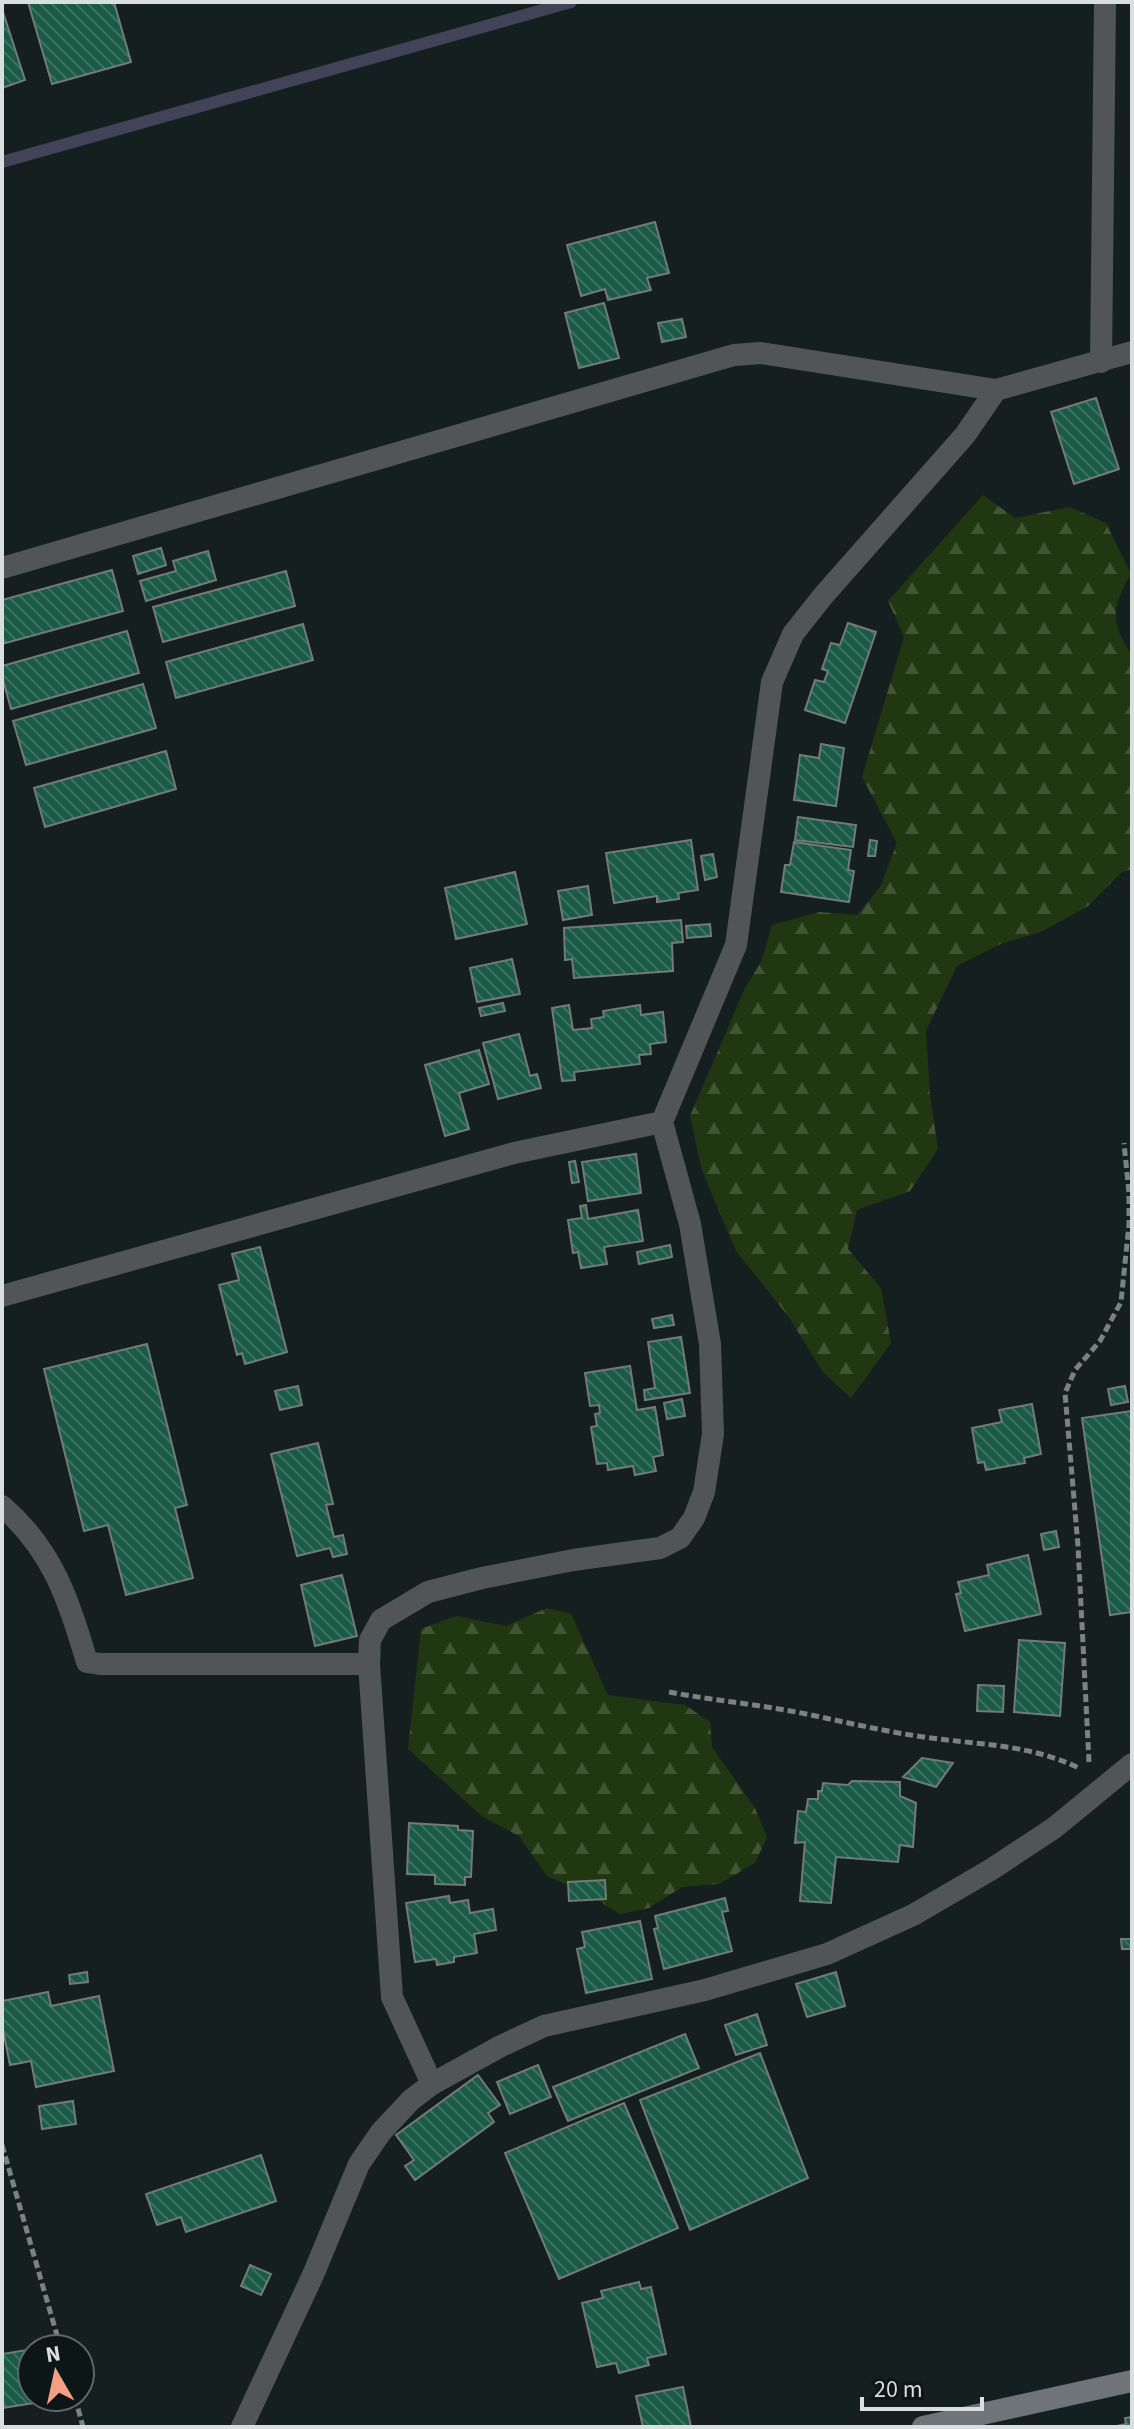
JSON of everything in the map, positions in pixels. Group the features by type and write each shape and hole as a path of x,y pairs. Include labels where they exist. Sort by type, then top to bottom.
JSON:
{"main road":[{"path":"923,2427 1132,2381"}],"street":[{"path":"1101,362 1105,2"},
{"path":"2,568 734,355 761,353 996,390 1132,352"},
{"path":"432,2084 392,1997 369,1664 370,1640 381,1620 428,1592 573,1560 660,1548 680,1538 694,1518 704,1492 713,1434 710,1344 690,1224 662,1122 736,945 772,682 793,634 965,435 996,390"},
{"path":"2,1296 514,1153 662,1122"},
{"path":"2,1506 44,1551 62,1583 87,1662 369,1664"},
{"path":"242,2427 313,2275 359,2164 381,2132 411,2100 432,2084 544,2026 705,1990 827,1954 913,1915 1054,1828 1132,1764"}],"path":[{"path":"669,1692 797,1712 900,1734 960,1743 1010,1746 1057,1758 1091,1774 1078,1546 1065,1393 1075,1370 1100,1341 1121,1302 1129,1224 1124,1143"},
{"path":"2,2145 56,2333"}],"green space":[{"path":"983,495 1015,518 1070,507 1106,523 1131,574 1120,596 1116,615 1120,633 1132,655 1132,869 1122,872 1088,906 1041,932 1001,944 957,966 926,1031 930,1095 938,1149 910,1191 857,1210 848,1249 881,1288 891,1343 851,1398 823,1372 788,1316 736,1251 702,1171 690,1116 745,988 761,962 772,925 819,912 857,915 880,887 897,843 862,777 904,637 888,601"},
{"path":"547,1608 571,1614 608,1695 685,1705 710,1722 712,1747 755,1808 767,1837 755,1863 719,1884 682,1887 649,1908 620,1914 589,1895 547,1876 519,1836 483,1817 408,1749 421,1629 456,1616 506,1626"}],"building":[{"path":"28,2 114,2 131,62 52,84"},
{"path":"2,9 25,80 2,88"},
{"path":"655,222 669,273 647,278 651,290 608,300 605,289 581,296 567,245"},
{"path":"604,303 619,358 579,368 565,313"},
{"path":"682,319 686,337 662,342 658,323"},
{"path":"1096,398 1119,469 1074,484 1051,412"},
{"path":"161,548 166,565 138,574 133,556"},
{"path":"208,551 216,580 146,601 140,581 176,571 173,561"},
{"path":"112,570 123,611 2,644 2,600"},
{"path":"286,571 295,606 163,642 153,607"},
{"path":"848,623 876,632 845,723 805,710 815,680 824,682 828,671 822,669 831,643 840,645"},
{"path":"303,624 313,660 176,698 166,662"},
{"path":"127,631 139,673 11,709 2,666"},
{"path":"143,684 156,728 26,765 13,721"},
{"path":"821,744 844,748 836,806 794,800 800,755 819,758"},
{"path":"166,751 176,789 45,827 34,788"},
{"path":"798,817 856,825 853,847 795,840"},
{"path":"691,840 698,890 678,893 679,899 657,902 657,896 614,903 606,853"},
{"path":"870,840 877,841 875,856 868,856"},
{"path":"794,842 851,850 848,870 854,871 849,902 781,892 785,865 790,865"},
{"path":"713,854 717,877 705,880 701,856"},
{"path":"515,872 527,924 456,939 445,888"},
{"path":"588,886 592,915 563,920 558,891"},
{"path":"681,920 683,942 672,943 673,971 574,978 572,959 565,960 564,928"},
{"path":"710,924 711,936 687,938 686,926"},
{"path":"512,959 520,994 477,1002 470,968"},
{"path":"503,1003 505,1011 481,1016 479,1008"},
{"path":"569,1005 573,1030 592,1028 591,1019 604,1017 603,1011 640,1005 641,1015 663,1012 666,1042 650,1044 651,1054 639,1055 640,1064 574,1072 575,1080 562,1081 552,1008"},
{"path":"519,1034 530,1076 537,1074 541,1088 498,1099 483,1043"},
{"path":"479,1050 489,1084 459,1093 469,1129 445,1136 425,1065"},
{"path":"636,1154 641,1193 588,1201 582,1162"},
{"path":"575,1161 579,1182 572,1183 569,1162"},
{"path":"586,1205 588,1219 638,1210 643,1241 604,1247 607,1264 581,1268 578,1252 573,1253 568,1220 582,1218 580,1206"},
{"path":"670,1245 672,1257 639,1264 637,1252"},
{"path":"260,1247 287,1352 245,1364 242,1353 237,1355 219,1285 239,1280 232,1254"},
{"path":"672,1315 674,1325 654,1328 652,1319"},
{"path":"681,1337 690,1393 645,1400 644,1390 655,1388 648,1342"},
{"path":"147,1344 187,1505 175,1508 193,1578 126,1595 108,1525 84,1531 44,1369"},
{"path":"630,1366 637,1410 655,1407 663,1455 653,1457 656,1471 635,1475 633,1466 608,1470 607,1463 597,1464 591,1427 597,1426 595,1414 600,1413 599,1405 590,1406 585,1373"},
{"path":"298,1386 302,1405 280,1410 275,1391"},
{"path":"1125,1386 1128,1402 1111,1405 1108,1389"},
{"path":"682,1399 685,1416 667,1419 664,1403"},
{"path":"1032,1404 1041,1454 1024,1458 1025,1463 986,1470 984,1462 978,1463 972,1428 1002,1422 999,1410"},
{"path":"1132,1411 1132,1612 1110,1615 1082,1418"},
{"path":"318,1443 333,1504 326,1505 334,1537 343,1535 347,1554 333,1557 330,1548 297,1556 271,1454"},
{"path":"1056,1531 1059,1547 1044,1550 1041,1534"},
{"path":"1028,1555 1041,1614 965,1631 956,1594 961,1593 958,1582 989,1575 987,1565"},
{"path":"342,1575 357,1636 315,1646 301,1585"},
{"path":"1019,1640 1065,1643 1060,1716 1014,1712"},
{"path":"978,1685 1004,1686 1003,1712 977,1711"},
{"path":"922,1758 953,1763 936,1787 903,1777"},
{"path":"852,1781 900,1782 900,1796 916,1803 913,1847 900,1845 898,1862 836,1857 831,1903 800,1901 805,1842 795,1843 798,1811 806,1812 808,1799 818,1799 823,1783 848,1785"},
{"path":"409,1823 458,1826 458,1830 473,1831 471,1877 465,1877 465,1885 435,1884 435,1875 407,1874"},
{"path":"605,1880 606,1899 569,1901 568,1882"},
{"path":"449,1896 450,1903 468,1900 470,1913 493,1909 496,1930 474,1934 477,1953 454,1957 454,1962 437,1965 436,1959 415,1962 406,1903"},
{"path":"725,1898 728,1911 722,1912 732,1951 664,1969 654,1929 658,1928 655,1916"},
{"path":"640,1921 652,1979 586,1993 577,1949 585,1947 582,1932"},
{"path":"1121,1939 1132,1939 1132,1949 1122,1949"},
{"path":"87,1972 88,1982 70,1984 69,1975"},
{"path":"836,1972 845,2006 807,2017 796,1984"},
{"path":"48,1992 51,2006 99,1996 114,2071 36,2087 31,2061 10,2065 2,2025 2,2001"},
{"path":"757,2014 767,2045 736,2055 725,2025"},
{"path":"685,2034 699,2068 568,2121 553,2087"},
{"path":"760,2053 808,2178 690,2230 640,2100"},
{"path":"538,2065 551,2097 510,2114 497,2082"},
{"path":"478,2075 500,2105 488,2113 494,2122 415,2180 405,2166 414,2160 396,2135"},
{"path":"73,2101 76,2124 42,2129 39,2106"},
{"path":"624,2103 678,2228 559,2279 505,2153"},
{"path":"261,2155 276,2201 186,2232 181,2217 157,2225 146,2194"},
{"path":"250,2265 271,2274 261,2295 241,2286"},
{"path":"639,2282 641,2289 651,2287 666,2354 647,2358 649,2365 619,2373 616,2363 597,2367 582,2303 603,2298 601,2291"},
{"path":"16,2352 16,2406 2,2408 2,2354"},
{"path":"683,2387 691,2427 643,2427 636,2396"},
{"path":"1132,2417 1132,2427 1112,2427 1126,2424 1125,2418"}],"waterway":[{"path":"2,162 571,2"}]}
